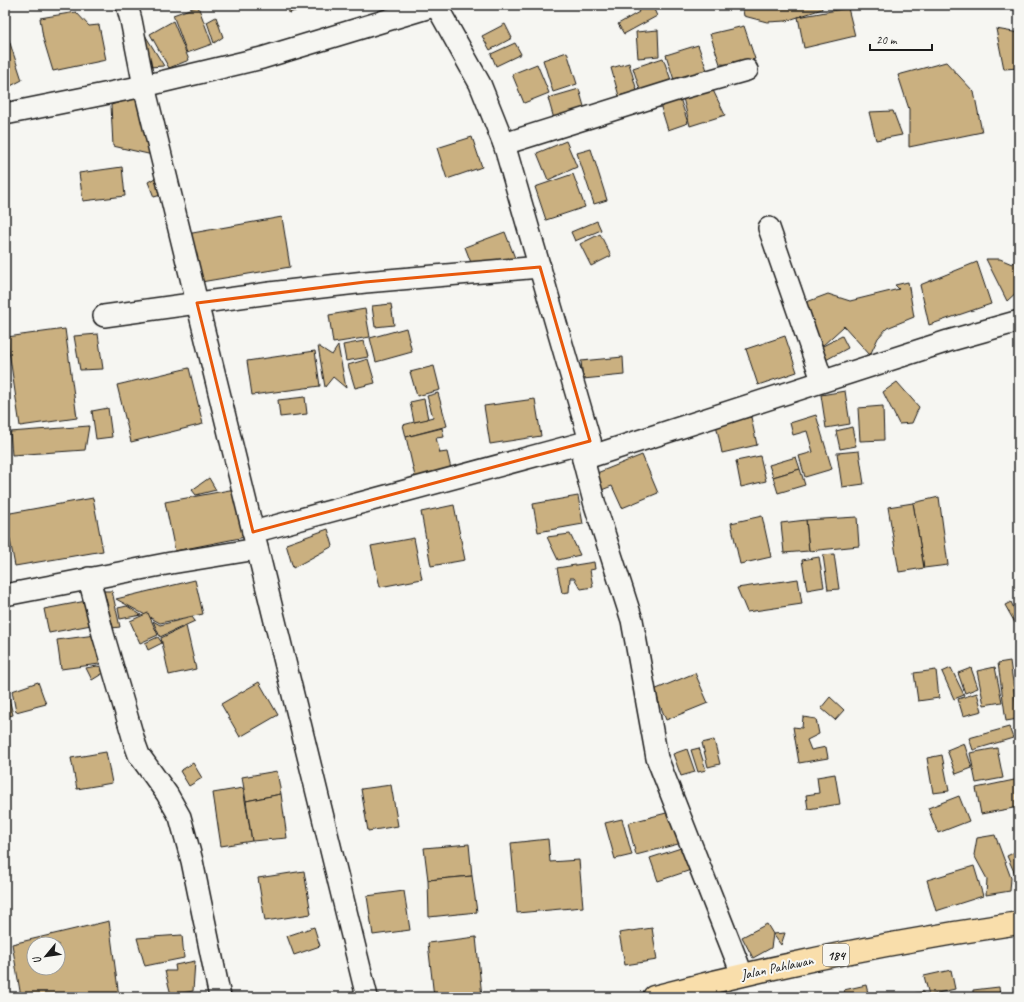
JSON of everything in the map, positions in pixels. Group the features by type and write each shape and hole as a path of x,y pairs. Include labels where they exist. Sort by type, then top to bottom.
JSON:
{"main road":[{"name":"Jalan Pahlawan","path":"654,997 742,974 924,937 1019,923"}],"street":[{"path":"127,5 144,86 367,997"},
{"path":"5,114 144,86 262,58 437,5 480,84 504,144 540,267 586,450 595,504 632,620 657,758 742,974"},
{"path":"504,144 676,90 747,70"},
{"path":"769,228 822,380"},
{"path":"104,316 365,282 540,267"},
{"path":"5,595 171,562 255,540 586,450 1019,321"},
{"path":"89,578 103,634 139,755 167,794 180,817 192,861 220,997"}],"highlighted area":[{"path":"540,267 590,441 253,532 197,303 365,282"}],"building":[{"path":"288,5 313,5 289,13"},
{"path":"635,5 652,5 657,16 624,34 618,24 639,12"},
{"path":"742,5 821,5 822,9 786,21 767,22 744,16"},
{"path":"198,6 212,44 187,53 173,15"},
{"path":"848,8 855,36 804,48 798,17"},
{"path":"76,12 89,26 99,25 106,60 53,71 43,38 40,18"},
{"path":"216,17 223,37 214,43 207,22"},
{"path":"173,21 189,60 169,68 150,34"},
{"path":"505,24 512,38 490,50 482,36"},
{"path":"744,26 755,59 736,65 720,64 710,34"},
{"path":"5,28 22,80 5,89"},
{"path":"996,29 1019,33 1019,68 1004,69"},
{"path":"658,30 659,56 638,58 636,32"},
{"path":"145,35 164,66 149,67"},
{"path":"515,43 521,54 496,66 491,54"},
{"path":"698,45 708,73 675,83 666,55"},
{"path":"567,52 577,84 553,92 543,60"},
{"path":"663,58 671,80 640,90 633,68"},
{"path":"946,62 974,92 982,132 909,147 909,109 898,75"},
{"path":"629,63 637,91 619,96 611,68"},
{"path":"537,64 549,93 524,103 512,74"},
{"path":"710,84 725,115 690,126 682,94"},
{"path":"579,89 585,110 554,119 548,98"},
{"path":"678,92 688,123 668,130 658,98"},
{"path":"140,96 157,156 113,146 111,105"},
{"path":"893,111 902,135 876,140 869,112"},
{"path":"472,137 482,167 447,179 437,148"},
{"path":"566,141 577,167 548,180 537,153"},
{"path":"591,149 607,200 594,204 577,153"},
{"path":"122,167 125,196 83,201 79,173"},
{"path":"573,174 585,207 546,220 535,187"},
{"path":"155,178 161,195 154,197 148,182"},
{"path":"282,217 290,267 195,283 187,234"},
{"path":"597,221 601,230 575,241 571,232"},
{"path":"505,232 515,258 475,273 465,247"},
{"path":"600,234 611,256 591,266 580,244"},
{"path":"1019,258 1019,290 1007,301 986,259 1000,259 1012,264"},
{"path":"977,262 991,304 929,325 920,285"},
{"path":"908,282 914,317 887,328 878,338 870,355 844,326 821,347 804,303 828,294 850,301 899,289 895,285"},
{"path":"391,304 394,325 375,327 372,306"},
{"path":"365,309 370,337 333,343 329,315"},
{"path":"406,328 412,352 376,362 370,338"},
{"path":"65,329 77,418 20,426 7,337"},
{"path":"98,334 103,369 80,370 74,336"},
{"path":"785,336 797,372 758,385 746,349"},
{"path":"842,336 848,348 824,361 821,347"},
{"path":"364,341 368,357 346,361 343,345"},
{"path":"318,346 332,355 338,346 346,388 333,377 325,387"},
{"path":"315,351 320,386 252,395 247,361"},
{"path":"623,357 624,375 583,379 581,361"},
{"path":"368,359 375,383 355,388 348,365"},
{"path":"434,366 440,390 417,396 410,372"},
{"path":"189,368 203,424 131,442 117,385"},
{"path":"897,382 919,407 912,423 899,424 883,392"},
{"path":"845,391 850,424 826,428 821,395"},
{"path":"438,393 447,426 406,437 403,425 433,417 427,396"},
{"path":"305,397 307,414 280,417 278,400"},
{"path":"424,399 428,419 414,422 410,402"},
{"path":"535,399 541,436 490,444 484,406"},
{"path":"883,406 884,440 860,441 858,408"},
{"path":"108,408 112,437 96,439 92,411"},
{"path":"816,415 832,469 805,477 799,456 813,452 807,431 793,435 790,423"},
{"path":"751,417 757,445 722,453 716,424"},
{"path":"89,426 85,450 12,455 10,432"},
{"path":"852,427 856,446 840,449 836,431"},
{"path":"442,428 444,437 436,438 440,453 447,452 452,473 416,481 406,437"},
{"path":"859,451 864,484 842,487 837,453"},
{"path":"642,455 658,493 622,508 612,486 599,491 592,475"},
{"path":"760,456 766,481 741,487 736,461"},
{"path":"796,457 800,469 773,477 769,465"},
{"path":"800,469 805,485 778,493 773,477"},
{"path":"209,478 216,490 196,495 192,490"},
{"path":"235,489 245,537 175,551 165,502"},
{"path":"578,496 583,524 538,532 533,504"},
{"path":"939,497 948,565 924,568 913,503"},
{"path":"93,498 103,551 15,566 5,514"},
{"path":"913,503 924,568 899,572 888,507"},
{"path":"454,505 465,560 431,566 421,512"},
{"path":"762,516 771,557 740,564 731,523"},
{"path":"857,517 859,546 809,551 806,520"},
{"path":"806,520 809,551 784,553 781,523"},
{"path":"328,529 333,546 293,568 286,544"},
{"path":"570,534 580,555 558,560 547,537"},
{"path":"414,538 422,579 380,587 371,546"},
{"path":"834,554 839,589 828,590 823,555"},
{"path":"819,557 824,587 807,590 802,560"},
{"path":"594,562 595,569 590,570 593,587 581,589 574,578 570,578 569,592 562,593 557,568"},
{"path":"798,579 802,604 747,612 737,588"},
{"path":"195,580 203,614 160,623 116,599"},
{"path":"94,591 112,591 120,627 104,629"},
{"path":"86,601 91,625 49,633 44,609"},
{"path":"1011,602 1019,619 1019,630 1005,605"},
{"path":"127,606 141,615 120,619 118,608"},
{"path":"148,613 158,635 140,643 130,621"},
{"path":"192,617 195,621 160,637 153,621 160,625"},
{"path":"186,626 196,669 169,675 161,638"},
{"path":"103,634 107,663 61,669 57,640"},
{"path":"158,637 162,643 148,650 145,643"},
{"path":"1010,661 1018,719 1006,721 998,663"},
{"path":"97,666 110,669 92,680 86,668"},
{"path":"995,667 1002,702 984,705 977,671"},
{"path":"951,668 964,695 954,699 942,672"},
{"path":"971,668 978,688 965,693 958,673"},
{"path":"936,670 939,698 918,701 914,673"},
{"path":"695,673 708,703 666,720 654,690"},
{"path":"38,682 46,704 16,712 12,691"},
{"path":"259,682 278,715 240,737 221,704"},
{"path":"977,693 982,711 963,716 958,699"},
{"path":"8,694 13,715 5,717 5,695"},
{"path":"830,697 844,710 835,720 821,708"},
{"path":"803,717 816,719 819,734 807,740 811,750 826,747 828,758 799,763 793,727 802,728"},
{"path":"1009,727 1013,738 973,750 969,738"},
{"path":"714,740 720,764 708,767 702,743"},
{"path":"964,743 972,768 956,774 947,750"},
{"path":"699,748 706,770 698,772 691,750"},
{"path":"997,748 1003,778 976,783 970,753"},
{"path":"687,749 695,772 681,776 673,754"},
{"path":"106,752 112,783 77,789 71,758"},
{"path":"942,755 949,791 933,793 927,758"},
{"path":"193,763 202,778 189,786 180,771"},
{"path":"277,771 281,794 246,801 242,777"},
{"path":"835,774 840,804 808,809 806,795 819,793 817,777"},
{"path":"1019,779 1019,807 981,814 976,788"},
{"path":"391,785 398,826 368,831 361,789"},
{"path":"243,788 252,841 221,846 213,793"},
{"path":"281,794 287,838 252,841 246,801"},
{"path":"959,796 969,821 938,833 928,808"},
{"path":"674,811 682,843 636,855 628,823"},
{"path":"622,819 632,855 615,859 605,823"},
{"path":"995,835 1011,878 1010,891 986,895 987,879 974,855 977,838"},
{"path":"548,839 550,862 579,860 583,907 517,913 511,843"},
{"path":"469,844 472,876 428,880 424,848"},
{"path":"684,847 691,870 658,881 650,858"},
{"path":"1019,850 1019,883 1007,856"},
{"path":"974,866 983,896 936,911 927,880"},
{"path":"304,871 311,914 265,921 258,878"},
{"path":"472,876 477,912 429,917 428,880"},
{"path":"404,891 410,930 373,935 367,896"},
{"path":"109,921 119,997 21,997 12,944 26,941 26,976 66,976 66,936 46,936"},
{"path":"767,924 773,934 771,948 753,958 742,937"},
{"path":"314,927 320,946 294,955 287,936"},
{"path":"652,928 657,960 625,965 619,933"},
{"path":"785,933 781,945 773,934"},
{"path":"182,935 184,958 145,966 137,938"},
{"path":"476,937 482,997 434,997 428,943"},
{"path":"195,961 193,991 171,995 165,971 176,971 175,965"},
{"path":"951,970 955,989 929,995 924,976"},
{"path":"866,985 869,997 845,997 844,990"},
{"path":"999,987 1000,997 973,997 973,990"},
{"path":"923,992 924,997 894,997"},
{"path":"956,994 956,997 932,997"}]}
